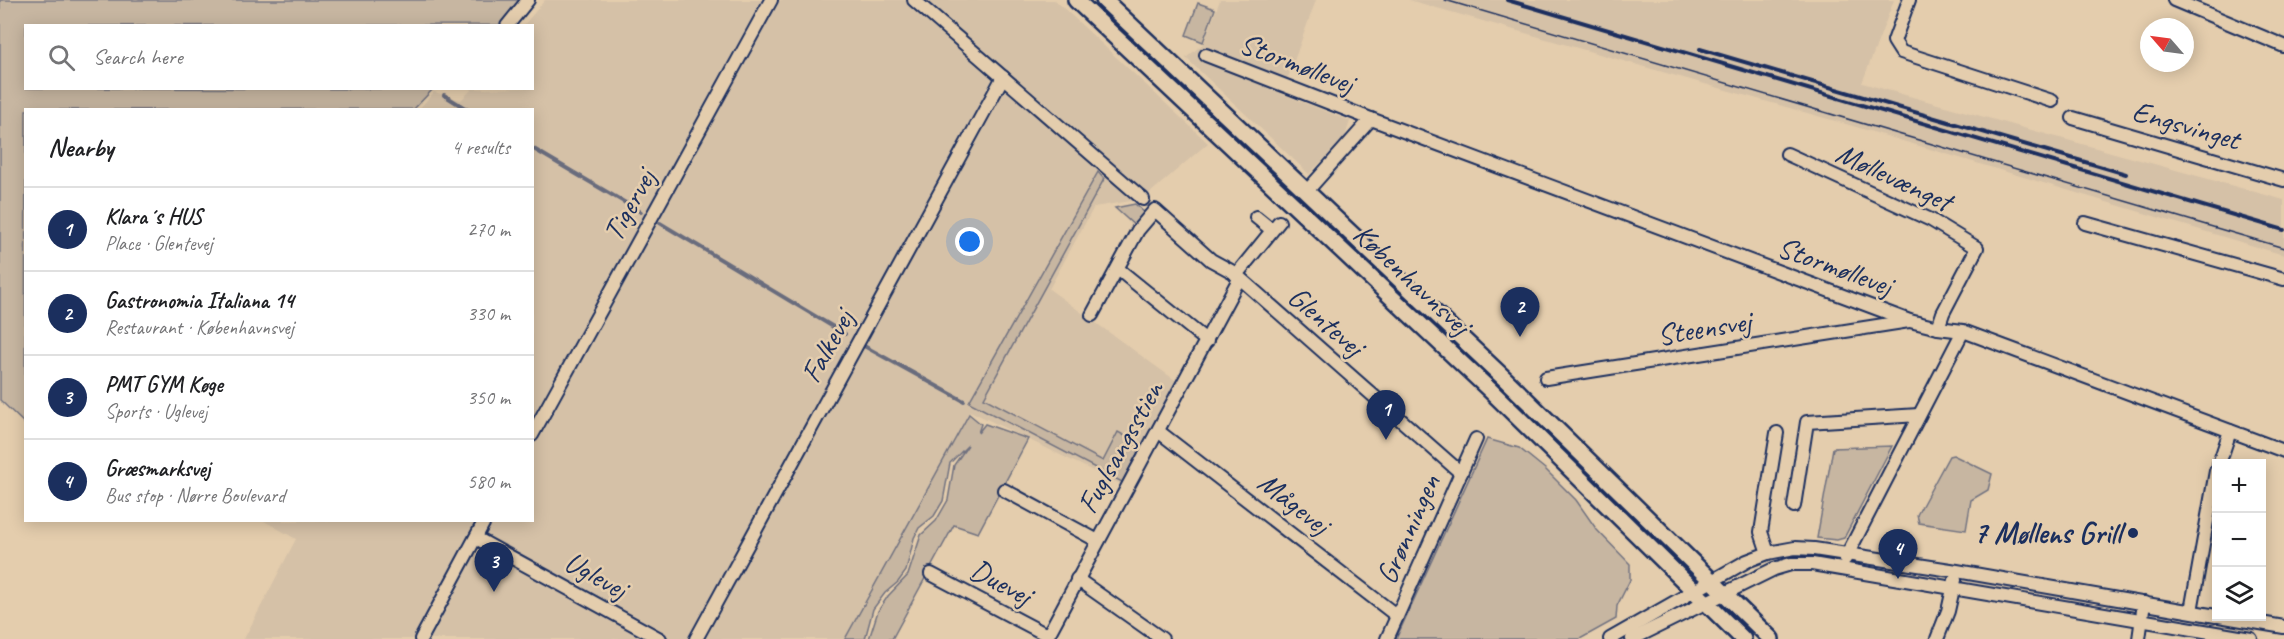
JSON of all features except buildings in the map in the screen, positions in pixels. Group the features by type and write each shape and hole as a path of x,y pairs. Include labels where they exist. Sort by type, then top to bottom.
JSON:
{"main road":[{"name":"Københavnsvej","path":"1076,0 1483,384 1743,639"},
{"name":"Københavnsvej","path":"1104,0 1504,378 1771,639"}],"street":[{"path":"509,24 528,0"},
{"name":"Tigervej","path":"534,431 771,0"},
{"path":"914,0 1143,199"},
{"path":"1909,0 1894,41 1901,52 2052,101"},
{"path":"2174,0 2284,46"},
{"name":"Stormøllevej","path":"1206,55 1910,321 1963,331 2284,451"},
{"name":"Falkevej","path":"696,639 1003,76"},
{"name":"Engsvinget","path":"2073,118 2284,180"},
{"name":"Stormøllevej","path":"1306,191 1371,119"},
{"name":"Møllevænget","path":"1787,154 1931,220 1977,248 1943,313 1938,328"},
{"name":"Glentevej","path":"1118,269 1138,230 1155,210 1211,260 1237,277 1461,473"},
{"name":"Fuglsangsstien","path":"1046,637 1207,340 1237,277 1275,226 1256,217"},
{"path":"2085,223 2284,279"},
{"path":"1092,315 1118,269 1207,340"},
{"path":"1869,328 1870,306"},
{"name":"Steensvej","path":"1546,378 1910,321"},
{"path":"1843,569 1846,553 1963,331"},
{"path":"1794,506 1807,422 1919,415"},
{"name":"Mågevej","path":"1158,431 1397,616"},
{"path":"2221,459 2230,431"},
{"path":"1768,553 1761,532 1777,433"},
{"name":"Grønningen","path":"1387,639 1476,439"},
{"path":"1004,490 1098,541"},
{"path":"2191,611 2212,498"},
{"path":"421,639 484,522"},
{"name":"Uglevej","path":"476,538 660,639"},
{"path":"1610,639 1747,561 1768,553 1795,549 1846,553 2212,615"},
{"path":"1632,639 1773,569 1791,564 1812,564 2251,639"},
{"path":"1937,639 1948,611 1957,571"},
{"name":"Duevej","path":"931,574 1046,637"},
{"path":"1077,579 1162,639"},
{"path":"2139,639 2144,603"},
{"path":"2248,621 2284,627"}],"shaded area":[{"path":"0,0 521,0 502,24 24,24 24,90 432,90 415,108 24,108 24,423 0,400"},
{"path":"545,0 1055,0 1208,143 1143,199 1094,207 1049,289 1179,383 1122,485 970,411 845,639 244,639 296,539 266,522 534,522 534,108 420,108 434,92 461,100 471,90 534,90 534,24 525,24"},
{"path":"1220,0 1316,0 1282,94 1350,121 1345,137 1309,174 1186,58 1204,43"},
{"path":"1409,0 1894,0 1862,83 2284,200 2284,255 1846,124"},
{"path":"1198,3 1215,9 1203,42 1186,35"},
{"path":"1098,172 1104,179 984,398 1103,461 1118,432 1142,445 1122,482 969,402"},
{"path":"1135,204 1146,214 1135,226 1115,208"},
{"path":"969,414 981,424 978,433 985,424 1028,439 978,533 954,525 892,639 869,639 878,611 888,596 908,575 921,535 936,521 948,500 954,465 968,445 950,463 943,501 934,516 919,528 914,538 906,571 873,609 865,639 845,639"},
{"path":"1487,439 1519,448 1545,469 1576,500 1597,530 1630,564 1630,580 1617,606 1616,619 1580,639 1396,639"},
{"path":"1892,446 1844,538 1837,540 1817,538 1833,448"},
{"path":"1953,455 1992,474 1988,490 1971,500 1966,530 1919,523 1917,515 1949,456"}],"waterway":[{"path":"444,95 465,108"},
{"path":"534,149 641,212"},
{"path":"660,223 845,334"},
{"path":"864,346 964,401"}],"tram line":[{"path":"1445,0 2284,248"}],"railway":[{"path":"1507,0 2284,230"},
{"path":"1700,49 2126,174"}],"place":[{"name":"Gastronomia Italiana 14","path":"1520,337"},
{"name":"Klara´s HUS","path":"1386,440"},
{"name":"7 Møllens Grill","path":"2133,533"},
{"name":"Græsmarksvej","path":"1898,579"},
{"name":"PMT GYM Køge","path":"494,592"}]}
